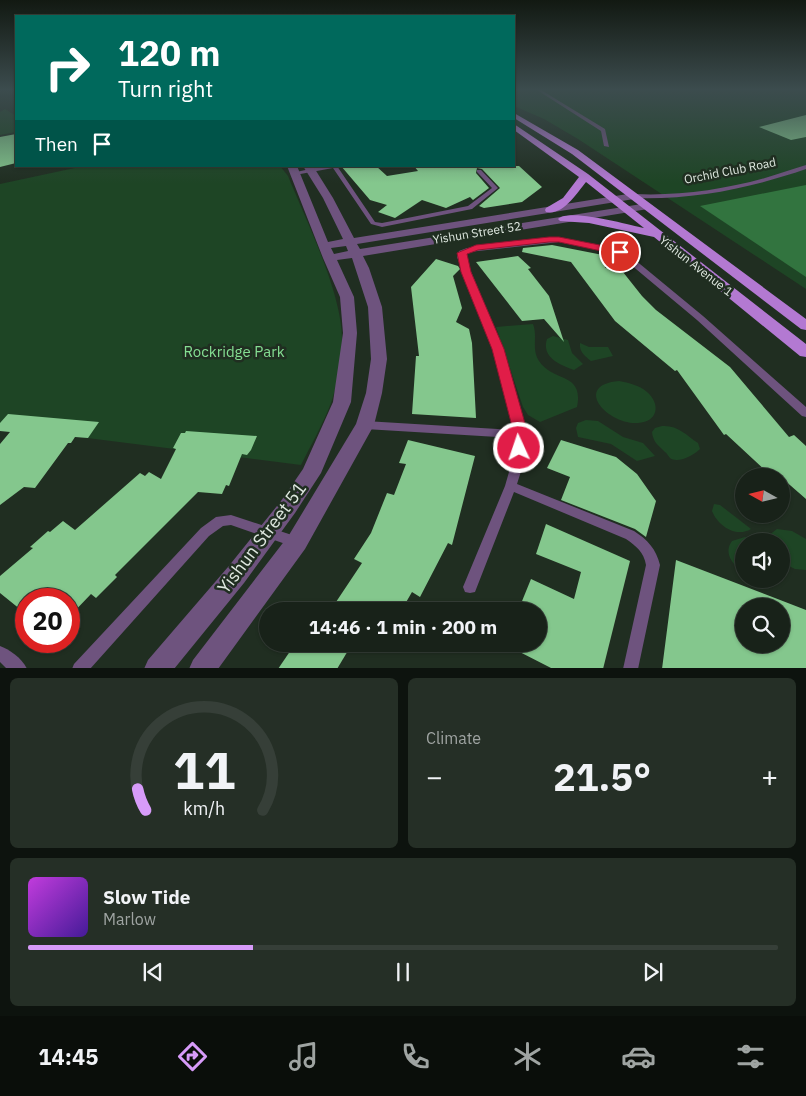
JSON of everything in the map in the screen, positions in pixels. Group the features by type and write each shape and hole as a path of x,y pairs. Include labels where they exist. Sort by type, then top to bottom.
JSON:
{"main road":[{"name":"Yishun Avenue 1","path":"524,121 574,152 806,326"},
{"name":"Yishun Avenue 1","path":"515,127 585,176 625,210 806,352"},
{"path":"550,210 567,200 585,176"},
{"path":"564,219 589,220 657,235"}],"street":[{"name":"Yishun Street 51","path":"202,668 297,542 365,425 374,393 379,359 375,307 363,268 328,198 310,168"},
{"name":"Yishun Street 51","path":"157,668 288,507 311,473 342,402 350,333 349,310 344,289 326,252 293,170"},
{"name":"Orchid Club Road","path":"613,199 634,196"},
{"path":"307,202 328,198"},
{"name":"Yishun Street 52","path":"326,252 613,199"},
{"name":"Orchid Club Road","path":"625,210 648,206"},
{"name":"Yishun Street 52","path":"352,248 458,236 625,210"}],"lane":[{"path":"589,121 603,130 607,146"},
{"path":"335,167 372,223 382,225 470,208 495,188 478,170"},
{"name":"Orchid Club Road","path":"634,196 659,198 747,184 806,167"},
{"path":"293,170 310,168"},
{"name":"Orchid Club Road","path":"648,206 659,198"},
{"path":"458,236 467,250"},
{"path":"470,587 511,486 517,466 521,434 498,349 461,257 462,253 467,250 559,240 620,252 700,318 806,413"},
{"path":"365,425 521,434"},
{"path":"511,486 630,535 648,548 652,556 653,565 630,668"},
{"path":"79,668 205,532 220,521 231,520 297,542"},
{"path":"0,653 20,668"}],"green space":[{"path":"0,121 15,121 15,132 0,135"},
{"path":"548,121 806,121 806,289 578,139"},
{"name":"Rockridge Park","path":"79,167 281,167 288,176 330,279 336,300 342,339 336,388 321,427 301,465 0,427 0,184"},
{"path":"806,185 806,277 700,206"},
{"path":"533,324 535,352 539,361 552,373 572,383 576,388 578,396 577,407 540,422 528,415 523,407 496,327"},
{"path":"553,336 568,340 572,353 583,364 574,370 563,366 553,359 547,351 546,345 547,339"},
{"path":"580,343 589,347 608,347 613,356 591,361 581,351"},
{"path":"619,381 641,388 647,392 656,407 650,419 638,423 626,422 606,412 599,404 596,397 598,390 605,384"},
{"path":"586,420 598,421 623,437 643,443 655,456 637,461 611,444 578,437 576,428 578,423"},
{"path":"662,426 673,427 681,431 698,443 700,449 690,456 673,460 653,438 652,432 655,428"},
{"path":"714,504 720,505 735,517 735,523 743,523 751,529 739,532 728,529 723,526 712,511"},
{"path":"777,529 792,531 806,539 806,570 790,566 790,533 772,533"},
{"path":"735,540 735,565 729,554 729,545"}],"building":[{"path":"782,121 806,121 806,137 791,140 759,127"},
{"path":"15,134 15,163 0,167 0,137"},
{"path":"519,166 542,187 522,202 484,208 479,206 500,188 482,169 477,168 476,173 489,188 473,200 470,197 446,208 422,200 395,218 378,212 387,205 370,200 342,167 377,167 387,176 418,171 415,167"},
{"path":"552,245 608,256 605,268 619,267 656,310 730,367 789,437 794,435 806,446 806,499 790,485 790,468 763,468 726,434 724,435 677,370 675,371 615,321 571,262 522,252 523,248"},
{"path":"518,256 531,268 528,269 549,296 564,342 544,319 522,321 476,262"},
{"path":"436,259 458,266 460,269 453,276 462,308 456,322 469,329 472,343 476,418 412,414 416,356 419,356 411,287"},
{"path":"8,414 99,422 88,438 75,437 71,443 68,443 35,488 24,487 0,505 0,444 10,432 0,431 0,423"},
{"path":"186,431 257,436 247,455 242,454 229,486 226,485 222,494 198,492 115,575 117,577 96,598 91,594 80,606 80,588 15,588 15,605 0,593 0,576 33,548 30,547 48,531 50,532 63,521 75,530 140,473 145,476 149,472 161,479 176,449 173,448 181,433"},
{"path":"408,440 475,456 452,545 448,543 420,597 412,592 406,602 336,602 362,563 354,559 371,533 387,493 394,495 406,464 399,463"},
{"path":"561,440 616,457 637,474 656,501 646,537 635,529 561,500 570,477 547,468"},
{"path":"546,524 630,561 603,668 551,668 520,652 547,652 547,602 522,602 531,579 574,599 581,572 536,554"},
{"path":"676,560 735,583 735,588 749,588 775,598 735,598 735,653 790,653 790,604 806,610 806,668 662,668"},
{"path":"290,652 347,652 338,668 279,668"}],"route":[{"path":"519,448 521,434 498,349 466,272 461,257 462,253 476,248 549,240 559,240 620,252"}]}
